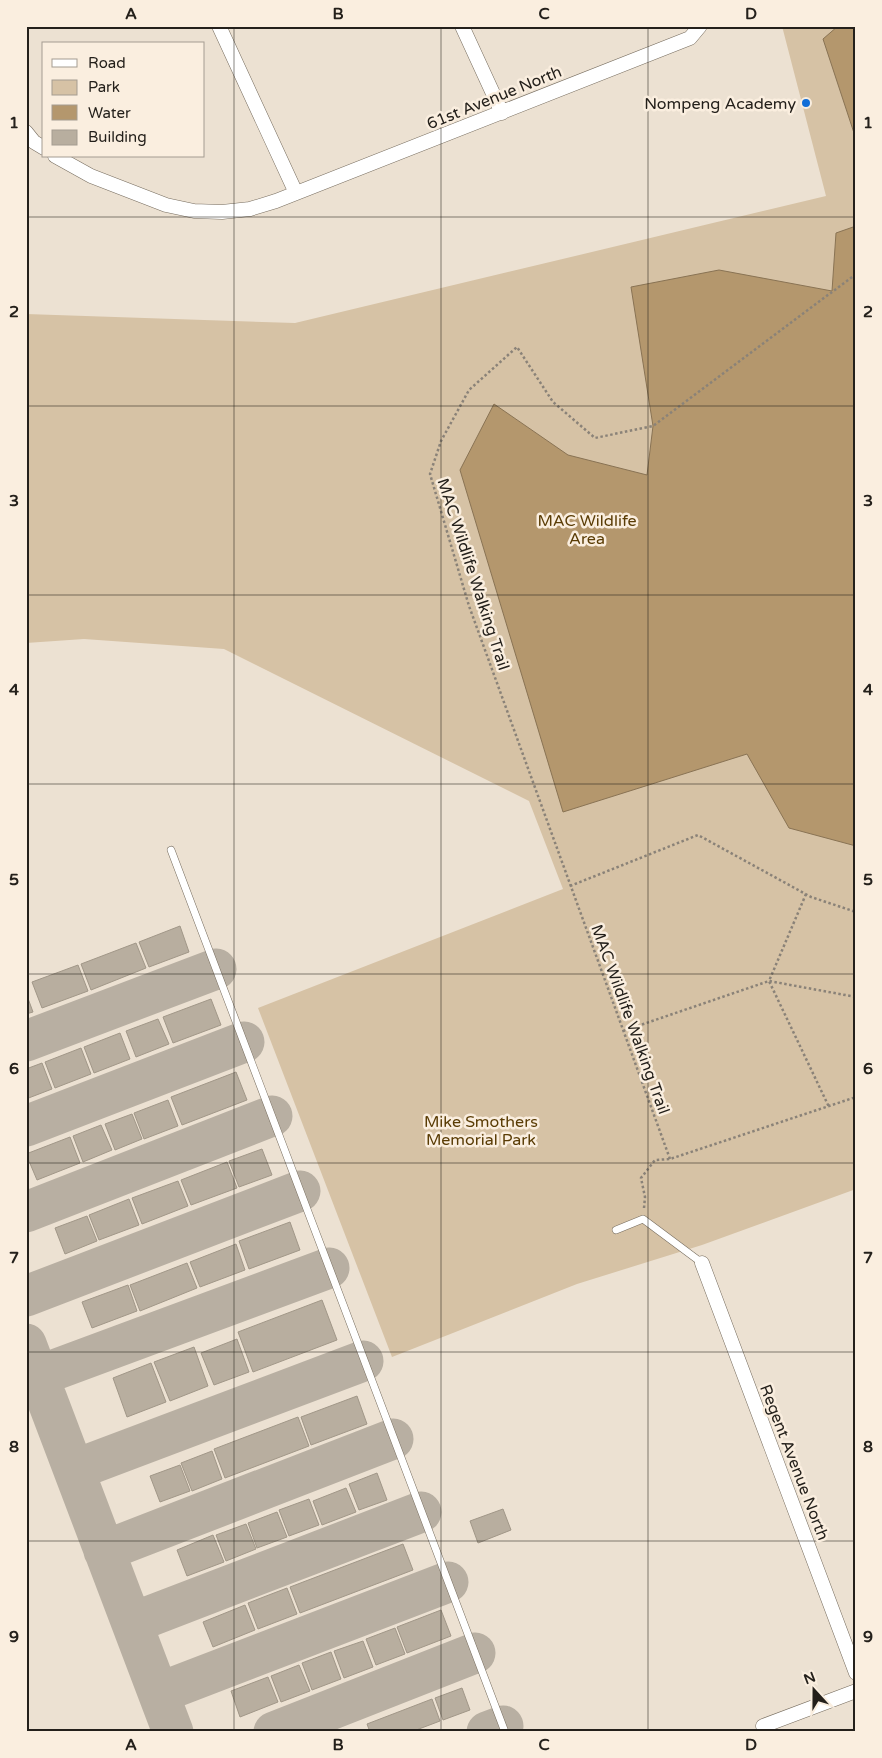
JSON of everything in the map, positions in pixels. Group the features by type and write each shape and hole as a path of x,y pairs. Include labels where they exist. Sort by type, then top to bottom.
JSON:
{"street":[{"path":"219,26 296,193"},
{"path":"462,26 502,113"},
{"name":"61st Avenue North","path":"59,158 91,176 166,205 194,211 222,212 250,209 502,113 690,38 700,26"},
{"path":"26,132 34,142 42,147"},
{"name":"Regent Avenue North","path":"702,1264 856,1673"},
{"path":"764,1726 856,1691"}],"lane":[{"path":"172,850 505,1732"},
{"path":"616,1230 643,1219 702,1264"}],"path":[{"name":"MAC Wildlife Walking Trail","path":"670,1159 469,606 430,474 440,441 469,390 517,347 553,402 595,438 653,426 856,274"},
{"path":"570,886 698,835 806,894 856,912"},
{"path":"806,894 769,981 829,1107"},
{"path":"624,1031 769,981 856,997"},
{"path":"643,1219 645,1197 641,1178 655,1160 670,1159 856,1097"}],"green space":[{"name":"MAC Wildlife Area","path":"782,26 856,26 856,1189 702,1245 577,1284 392,1357 258,1008 563,889 529,801 224,649 84,639 26,643 26,314 295,323 826,196"}],"water":[{"path":"838,26 856,26 856,139 823,39"},
{"path":"856,226 856,846 789,828 747,754 563,812 460,470 494,404 568,455 647,475 653,426 631,287 719,270 832,291 836,233"}],"building":[{"path":"180,926 189,952 149,967 139,942"},
{"path":"136,943 146,968 91,990 81,964"},
{"path":"78,965 88,991 42,1008 32,982"},
{"path":"26,993 33,1012 26,1014"},
{"path":"211,999 221,1025 173,1043 163,1017"},
{"path":"158,1019 169,1044 136,1057 126,1031"},
{"path":"120,1033 130,1059 94,1073 84,1047"},
{"path":"81,1048 91,1074 55,1088 45,1062"},
{"path":"42,1063 52,1089 26,1099 26,1069"},
{"path":"236,1072 247,1100 182,1125 171,1097"},
{"path":"168,1100 178,1126 144,1139 134,1113"},
{"path":"132,1114 142,1139 115,1150 105,1124"},
{"path":"101,1125 112,1150 83,1162 73,1136"},
{"path":"70,1137 80,1163 37,1180 26,1154"},
{"path":"262,1149 272,1175 239,1187 229,1161"},
{"path":"227,1162 237,1188 191,1205 181,1180"},
{"path":"178,1181 188,1206 142,1224 132,1198"},
{"path":"129,1199 139,1225 99,1240 89,1215"},
{"path":"87,1216 97,1241 65,1254 55,1228"},
{"path":"290,1222 300,1250 249,1269 239,1241"},
{"path":"236,1244 245,1270 200,1287 190,1262"},
{"path":"187,1263 197,1288 140,1311 130,1285"},
{"path":"128,1285 137,1311 92,1328 82,1302"},
{"path":"322,1300 337,1340 253,1372 238,1332"},
{"path":"237,1339 249,1372 214,1385 201,1353"},
{"path":"194,1347 208,1386 170,1401 154,1362"},
{"path":"151,1363 166,1402 127,1417 113,1378"},
{"path":"357,1396 367,1424 311,1445 301,1417"},
{"path":"298,1417 309,1446 225,1478 214,1449"},
{"path":"212,1451 222,1479 192,1491 181,1463"},
{"path":"180,1465 190,1491 160,1502 150,1476"},
{"path":"377,1473 387,1500 359,1510 349,1484"},
{"path":"346,1488 356,1512 322,1525 313,1501"},
{"path":"309,1499 319,1525 289,1536 279,1510"},
{"path":"503,1509 511,1530 478,1543 470,1521"},
{"path":"277,1512 287,1537 257,1548 248,1523"},
{"path":"246,1524 256,1549 226,1561 216,1535"},
{"path":"213,1535 224,1562 187,1576 177,1550"},
{"path":"403,1544 413,1570 300,1613 290,1587"},
{"path":"287,1588 297,1614 258,1629 248,1603"},
{"path":"245,1605 255,1630 213,1647 203,1622"},
{"path":"441,1610 451,1636 407,1653 397,1627"},
{"path":"395,1628 405,1654 376,1665 366,1639"},
{"path":"363,1641 373,1667 344,1678 334,1651"},
{"path":"331,1652 341,1679 312,1690 302,1663"},
{"path":"299,1665 310,1691 281,1702 271,1676"},
{"path":"268,1677 278,1702 240,1717 231,1691"},
{"path":"462,1688 470,1710 443,1720 435,1698"},
{"path":"432,1699 440,1721 411,1732 370,1732 367,1724"}],"taxiway":[{"path":"26,1041 216,969"},
{"path":"26,1126 244,1042"},
{"path":"26,1212 272,1116"},
{"path":"26,1296 300,1191"},
{"path":"38,1376 329,1268"},
{"path":"26,1344 173,1732"},
{"path":"74,1470 363,1361"},
{"path":"104,1551 393,1439"},
{"path":"132,1623 421,1512"},
{"path":"159,1693 448,1582"},
{"path":"274,1732 475,1653"},
{"path":"487,1732 503,1726"}],"place":[{"name":"Nompeng Academy","path":"806,103"}],"park label":[{"name":"Mike Smothers Memorial Park","path":"481,1130"}]}
